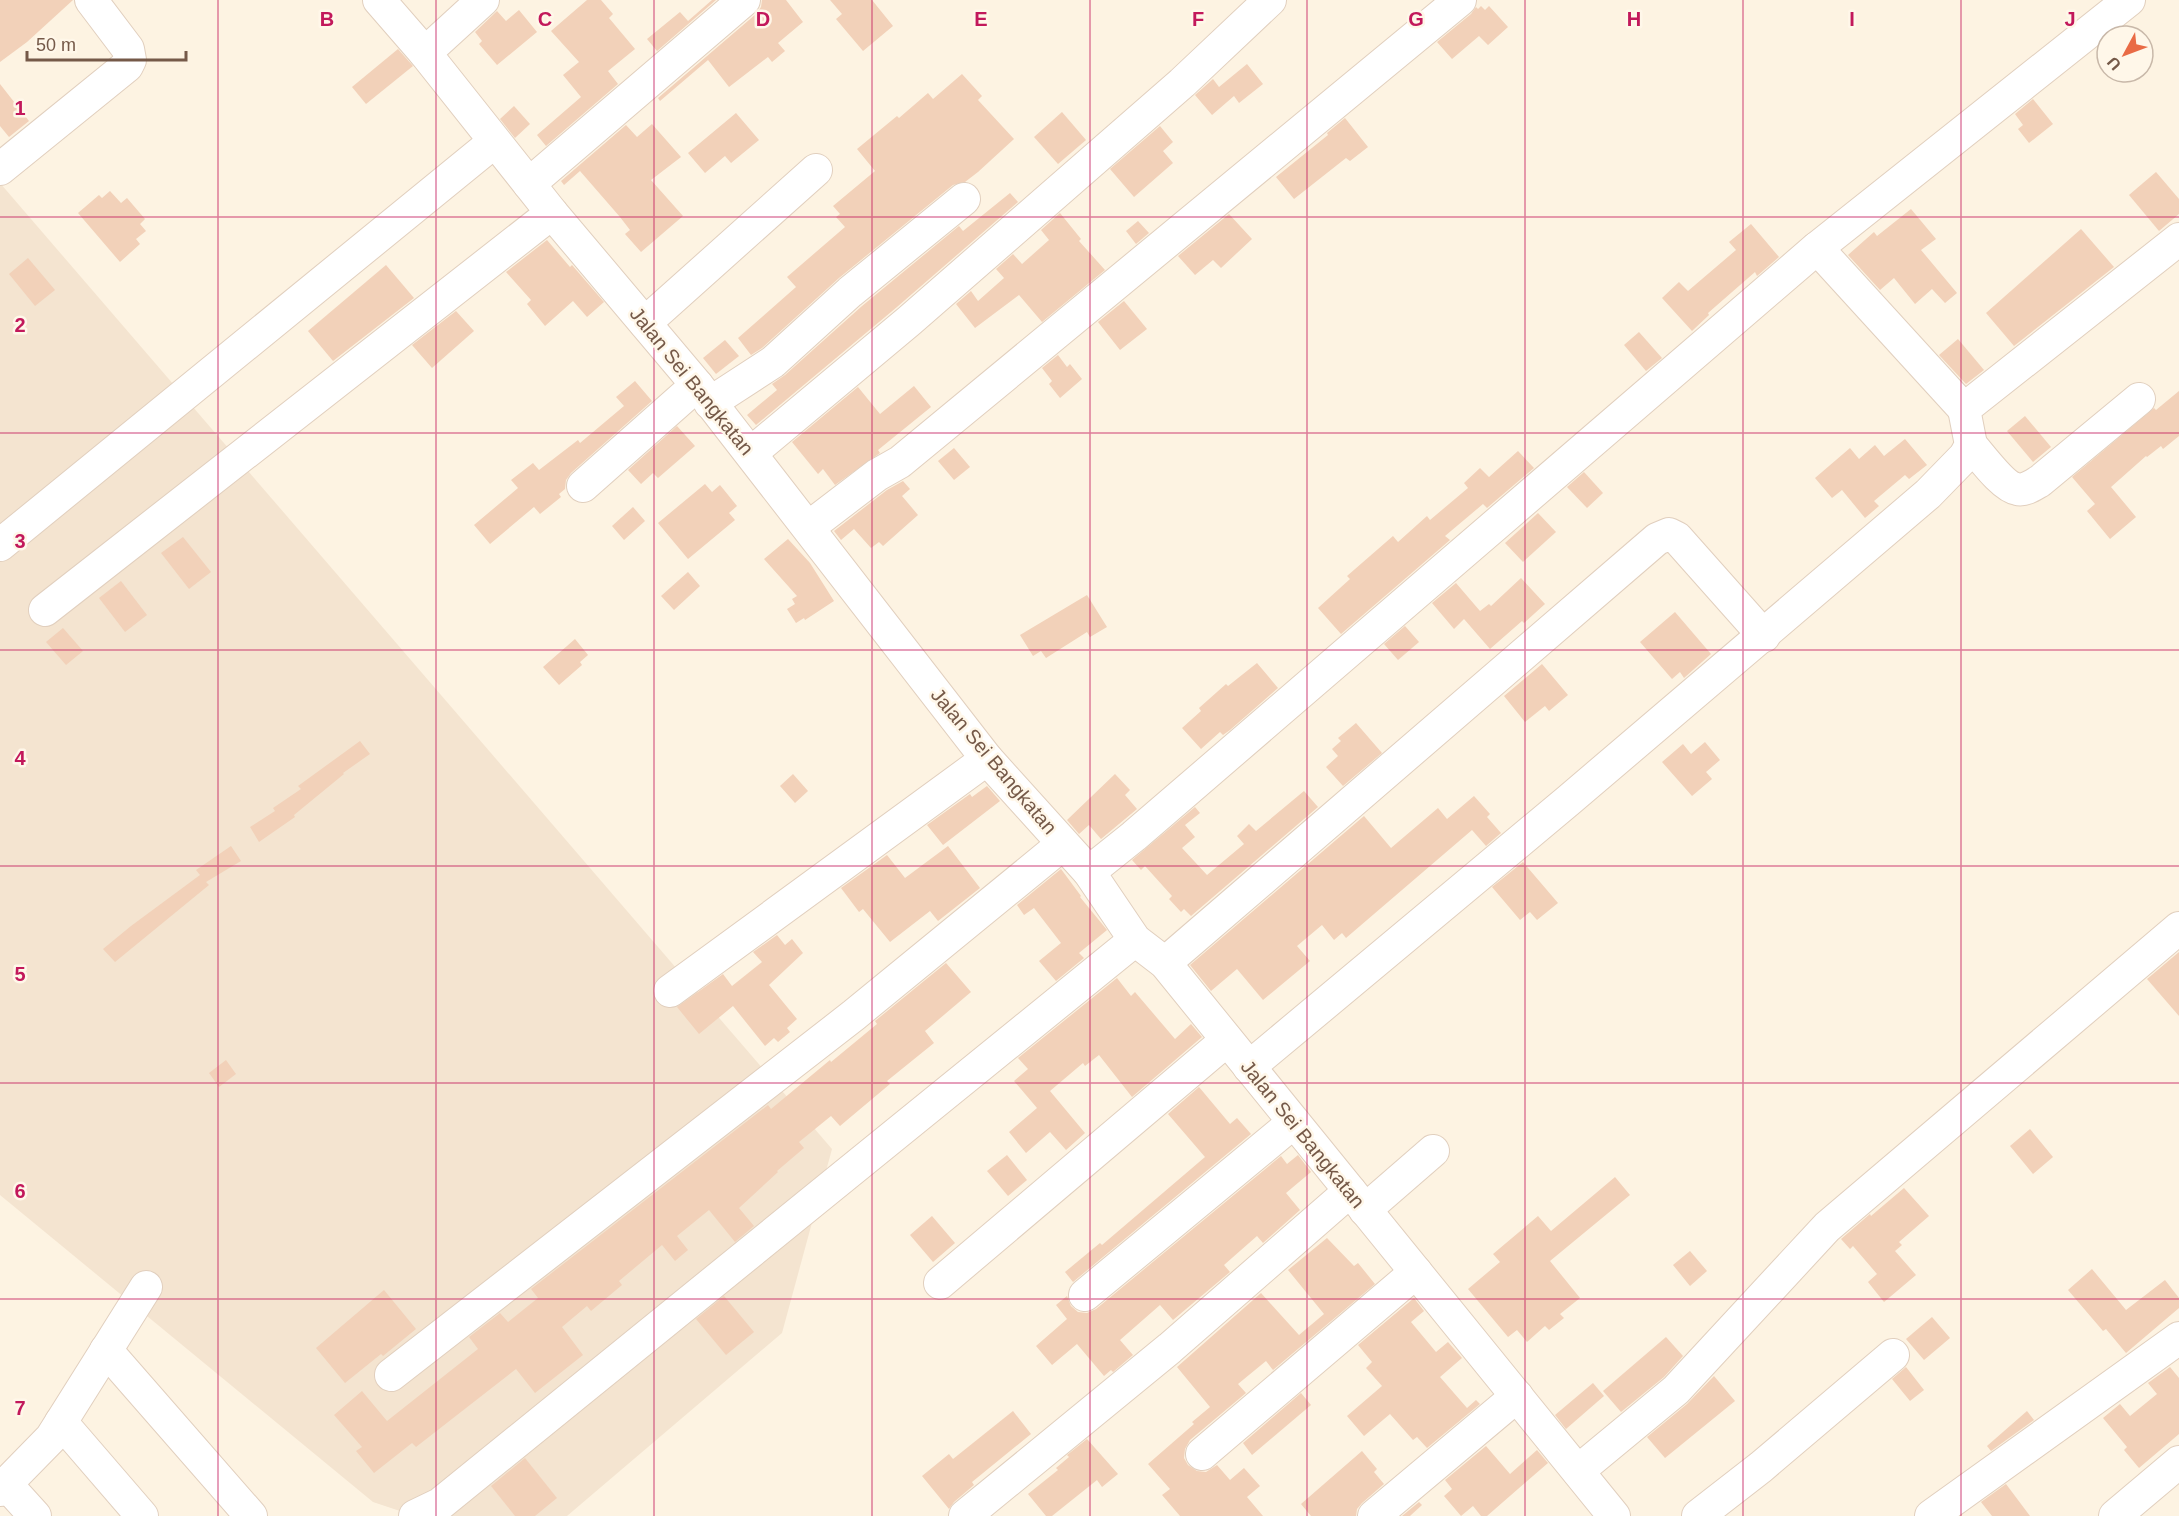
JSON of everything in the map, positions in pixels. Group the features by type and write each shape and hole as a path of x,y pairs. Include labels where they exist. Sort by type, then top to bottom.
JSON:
{"street":[{"path":"0,169 127,66 130,60 128,49 91,0"},
{"name":"Jalan Sei Bangkatan","path":"379,0 425,53 552,213 704,394 987,759 1089,872 1135,940 1165,963 1614,1516"},
{"path":"425,53 483,0"},
{"path":"529,184 744,0"},
{"path":"751,453 909,321 1182,83 1270,0"},
{"path":"809,527 877,475 900,462 1460,0"},
{"path":"1089,872 1134,836 1817,248 2129,0"},
{"path":"0,545 494,142"},
{"path":"645,322 816,170"},
{"path":"583,486 704,394 773,362 850,291 964,199"},
{"path":"45,610 552,213"},
{"path":"1964,409 2179,239"},
{"path":"1817,248 1964,409 1971,445 2006,483 2017,490 2040,481 2139,399"},
{"path":"1249,1067 1764,636 1928,494 1965,456 1971,445"},
{"path":"1165,963 1663,536 1669,534 1677,538 1764,636"},
{"path":"670,991 987,759"},
{"path":"391,1374 854,1015 1063,844"},
{"path":"1578,1471 1676,1390 1827,1227 2179,928"},
{"path":"415,1516 440,1504 1135,940"},
{"path":"940,1283 1227,1040"},
{"path":"1085,1295 1294,1122"},
{"path":"965,1516 1170,1348 1358,1200 1433,1151"},
{"path":"1202,1454 1416,1272"},
{"path":"35,1516 3,1487 51,1438 146,1287"},
{"path":"1931,1516 2179,1338"},
{"path":"106,1350 251,1516"},
{"path":"1698,1516 1761,1467 1893,1355"},
{"path":"1374,1516 1517,1396"},
{"path":"61,1422 142,1516"},
{"path":"2115,1516 2179,1462"}],"shaded area":[{"path":"0,183 832,1149 782,1333 567,1516 415,1516 373,1502 0,1195"}],"building":[{"path":"0,0 73,0 27,42 0,62"},
{"path":"587,0 601,0 613,14 609,18 635,49 608,71 618,84 546,146 537,135 581,97 563,75 579,62 551,31"},
{"path":"712,0 716,0 657,51 647,39 680,12 688,21"},
{"path":"762,0 786,0 803,22 778,43 785,51 772,62 768,57 729,87 708,60 660,101 658,98 756,14 761,7"},
{"path":"830,0 872,0 893,26 863,51 836,19 842,14"},
{"path":"1481,6 1485,10 1489,6 1508,27 1488,45 1479,36 1452,59 1437,42 1471,14 1476,7 1478,9"},
{"path":"519,10 537,32 497,65 479,44 482,41 475,32 497,11 506,21"},
{"path":"398,49 413,66 366,104 352,87"},
{"path":"1247,64 1263,84 1239,103 1234,96 1212,115 1195,95 1213,79 1219,87"},
{"path":"962,74 982,96 978,100 1014,139 978,172 965,182 953,185 839,278 762,348 751,355 738,338 796,287 787,277 845,227 836,217 840,214 833,206 875,171 857,149 928,93 933,99"},
{"path":"0,84 29,121 9,137 0,126"},
{"path":"2033,99 2053,124 2029,143 2018,129 2023,125 2015,114"},
{"path":"514,106 530,124 515,138 500,119"},
{"path":"1062,112 1086,140 1058,164 1034,137"},
{"path":"736,113 759,140 731,163 725,156 705,173 688,153"},
{"path":"1345,118 1368,147 1350,161 1346,158 1294,199 1276,177 1328,135 1327,133"},
{"path":"652,124 681,157 651,180 683,216 641,252 625,234 630,230 580,171 564,185 561,181 626,125 637,137"},
{"path":"1160,126 1173,142 1163,151 1173,163 1134,197 1110,169"},
{"path":"2156,172 2179,199 2179,214 2159,231 2129,195"},
{"path":"110,191 121,203 127,198 145,219 140,224 146,231 136,239 140,244 120,262 78,213 99,195 102,198"},
{"path":"1010,193 1018,202 897,307 756,425 747,415 777,390 772,384 862,306 959,226 963,231"},
{"path":"1911,209 1936,239 1921,250 1957,293 1945,303 1932,289 1915,304 1894,278 1880,290 1848,255 1874,232 1877,236"},
{"path":"1060,213 1081,239 1079,241 1105,270 1042,322 1019,295 975,328 956,304 971,291 978,301 1004,278 996,269 1013,254 1022,264 1049,240 1041,230"},
{"path":"1229,214 1252,239 1221,268 1213,260 1195,275 1178,256"},
{"path":"1138,221 1149,233 1136,244 1126,231"},
{"path":"1751,224 1779,257 1757,276 1755,272 1708,313 1709,315 1692,331 1662,298 1679,282 1688,291 1736,250 1729,242"},
{"path":"2081,229 2114,267 2014,346 1986,313"},
{"path":"547,240 604,302 587,317 573,301 545,326 527,304 531,300 506,272"},
{"path":"28,258 55,290 35,306 9,274"},
{"path":"386,265 414,298 333,361 308,331"},
{"path":"1124,301 1147,329 1120,350 1098,322"},
{"path":"456,311 474,331 432,368 412,345"},
{"path":"1639,332 1662,358 1646,371 1624,345"},
{"path":"1958,339 1984,370 1966,384 1939,355"},
{"path":"725,340 739,356 716,374 703,358"},
{"path":"1058,355 1067,367 1070,364 1082,379 1060,398 1049,384 1052,381 1042,368"},
{"path":"635,381 652,401 571,473 566,480 565,489 559,494 561,497 540,514 534,507 490,544 474,525 518,488 511,480 533,463 539,470 578,440 580,443 624,406 616,397"},
{"path":"914,386 931,407 878,450 880,453 835,485 823,469 818,474 792,442 858,387 880,414"},
{"path":"2179,391 2179,436 2163,449 2161,446 2146,456 2111,487 2136,517 2110,539 2087,511 2095,504 2072,477 2154,408 2156,410"},
{"path":"2025,416 2051,447 2033,462 2007,431"},
{"path":"677,426 695,446 658,478 653,473 641,484 628,470"},
{"path":"1905,439 1927,465 1909,479 1905,475 1874,501 1879,506 1865,518 1842,490 1832,498 1815,478 1850,448 1859,459 1875,445 1884,456"},
{"path":"954,448 970,467 954,480 938,461"},
{"path":"1518,451 1534,468 1487,508 1483,504 1445,536 1450,540 1341,634 1318,608 1350,579 1347,576 1393,536 1398,542 1427,516 1430,520 1468,488 1464,483 1480,468 1489,477"},
{"path":"1584,472 1603,493 1587,508 1567,487"},
{"path":"903,481 910,489 902,496 918,515 883,546 879,542 871,548 854,529 841,540 834,531 887,490"},
{"path":"705,484 712,492 720,485 737,506 729,513 735,520 688,559 658,523"},
{"path":"633,507 645,521 624,540 612,526"},
{"path":"1538,513 1556,532 1523,562 1505,543"},
{"path":"183,537 211,572 189,589 161,553"},
{"path":"788,539 810,563 834,601 805,620 804,618 796,623 787,609 795,604 792,599 797,596 764,559"},
{"path":"688,572 700,586 674,610 661,596"},
{"path":"1521,578 1545,604 1490,649 1464,619 1454,629 1432,603 1456,583 1480,611 1489,604 1491,606"},
{"path":"121,581 147,615 125,632 99,598"},
{"path":"1087,595 1107,627 1090,637 1087,632 1046,658 1041,651 1033,656 1020,635"},
{"path":"1675,612 1711,654 1684,678 1680,672 1672,679 1640,642"},
{"path":"1405,626 1419,642 1398,660 1384,644"},
{"path":"63,628 83,651 66,665 46,642"},
{"path":"575,639 588,655 580,662 582,665 559,685 543,667"},
{"path":"1257,663 1278,688 1230,730 1223,735 1220,732 1201,749 1182,728 1201,711 1199,708 1226,684 1228,686"},
{"path":"1542,664 1568,695 1549,711 1545,706 1525,722 1504,696"},
{"path":"1356,723 1382,753 1343,786 1326,767 1338,756 1332,749 1341,741 1338,738"},
{"path":"360,741 370,754 343,773 294,815 295,817 259,842 250,827 275,811 273,808 301,789 298,786"},
{"path":"1705,742 1720,760 1706,772 1712,779 1692,796 1662,762 1683,744 1691,754"},
{"path":"793,774 808,791 795,803 780,786"},
{"path":"1115,774 1130,790 1125,795 1137,809 1101,839 1089,825 1079,834 1067,820"},
{"path":"987,786 1000,801 943,845 927,825 970,794 972,797"},
{"path":"1304,791 1318,807 1191,916 1184,909 1181,912 1169,899 1172,896 1145,866 1141,870 1132,860 1195,807 1200,813 1185,825 1195,837 1182,848 1207,875 1244,844 1237,836 1249,824 1256,831"},
{"path":"1474,796 1490,814 1487,817 1501,833 1486,846 1472,830 1346,938 1342,933 1334,940 1322,925 1297,946 1310,961 1263,1000 1237,969 1211,991 1190,965 1364,816 1391,848 1438,808 1447,819"},
{"path":"231,846 241,861 206,882 209,885 115,962 103,949 200,875 196,870"},
{"path":"948,846 980,888 938,921 930,911 890,942 863,909 859,912 841,888 887,855 905,878"},
{"path":"1523,862 1558,903 1537,920 1530,912 1520,920 1492,887"},
{"path":"1061,869 1107,930 1079,953 1084,958 1056,981 1039,961 1061,943 1034,908 1024,915 1017,905"},
{"path":"777,935 785,945 792,939 803,953 769,985 797,1019 787,1028 790,1032 778,1042 774,1038 765,1046 733,1006 699,1034 677,1007 723,974 732,986 762,962 753,952"},
{"path":"2179,952 2179,1016 2147,979"},
{"path":"946,963 971,992 925,1031 934,1043 887,1081 890,1084 840,1126 831,1116 799,1142 804,1148 739,1208 754,1226 735,1242 709,1210 677,1236 688,1250 675,1261 662,1245 619,1281 622,1285 591,1311 587,1306 562,1327 583,1355 535,1393 516,1369 416,1447 412,1443 374,1473 356,1451 362,1447 334,1415 362,1391 387,1421 478,1349 469,1337 500,1313 508,1322 538,1298 531,1289 768,1105 771,1109 830,1060 831,1062 877,1024 875,1021"},
{"path":"1117,978 1131,996 1135,992 1175,1039 1191,1024 1202,1037 1132,1097 1099,1055 1085,1066 1083,1063 1050,1091 1085,1133 1066,1150 1050,1132 1026,1153 1009,1132 1037,1108 1014,1081 1028,1069 1018,1058"},
{"path":"226,1060 236,1074 219,1087 209,1073"},
{"path":"1199,1087 1230,1124 1237,1118 1251,1134 1073,1282 1065,1272 1100,1243 1102,1245 1205,1157 1168,1114"},
{"path":"2030,1129 2053,1157 2033,1174 2010,1146"},
{"path":"1007,1155 1027,1180 1008,1196 987,1171"},
{"path":"1298,1155 1311,1172 1286,1193 1300,1210 1263,1243 1257,1236 1224,1265 1230,1272 1173,1320 1160,1305 1120,1340 1133,1355 1113,1372 1111,1370 1104,1376 1077,1344 1052,1365 1036,1346 1067,1319 1056,1305 1067,1296 1071,1306 1078,1312 1087,1313 1096,1309 1281,1156 1287,1164"},
{"path":"1615,1177 1630,1195 1550,1261 1580,1298 1560,1314 1564,1318 1549,1330 1545,1326 1527,1342 1517,1330 1508,1337 1468,1289 1500,1262 1493,1254 1538,1216 1551,1231"},
{"path":"1904,1188 1929,1216 1899,1242 1902,1245 1895,1251 1916,1275 1884,1302 1868,1282 1877,1274 1853,1246 1850,1249 1841,1239"},
{"path":"932,1216 955,1243 933,1262 910,1235"},
{"path":"1327,1238 1354,1266 1358,1263 1375,1284 1273,1370 1266,1361 1238,1384 1246,1393 1190,1440 1185,1449 1184,1458 1188,1465 1197,1471 1206,1472 1217,1465 1230,1480 1244,1468 1260,1486 1247,1497 1263,1516 1180,1516 1162,1495 1170,1489 1148,1464 1210,1407 1177,1367 1261,1293 1299,1335 1324,1314 1288,1270"},
{"path":"1690,1251 1707,1271 1690,1286 1673,1265"},
{"path":"2092,1269 2126,1310 2165,1280 2179,1298 2179,1308 2126,1353 2106,1329 2103,1331 2068,1290"},
{"path":"384,1290 416,1329 345,1383 316,1348"},
{"path":"724,1296 754,1332 726,1355 696,1319"},
{"path":"1414,1298 1424,1311 1411,1322 1436,1352 1448,1342 1462,1358 1440,1377 1467,1408 1476,1400 1480,1404 1427,1448 1417,1437 1413,1440 1390,1414 1364,1436 1347,1416 1382,1386 1366,1368 1372,1362 1358,1345"},
{"path":"1932,1317 1950,1338 1924,1360 1906,1339"},
{"path":"1666,1337 1683,1356 1664,1377 1621,1412 1603,1391"},
{"path":"1906,1367 1924,1390 1910,1401 1892,1379"},
{"path":"2170,1367 2179,1378 2179,1434 2139,1468 2124,1450 2127,1447 2103,1418 2120,1404 2130,1416 2157,1394 2148,1383"},
{"path":"1714,1376 1735,1401 1665,1458 1647,1437 1687,1404"},
{"path":"1593,1383 1604,1396 1566,1429 1555,1415"},
{"path":"1301,1393 1311,1405 1252,1455 1243,1443"},
{"path":"1013,1411 1031,1434 972,1482 974,1485 949,1509 922,1476 949,1454 953,1459"},
{"path":"2027,1411 2034,1420 1991,1451 1987,1446"},
{"path":"1087,1439 1118,1474 1102,1487 1097,1480 1052,1516 1046,1516 1028,1494 1058,1470 1056,1468 1069,1457 1067,1455"},
{"path":"1486,1446 1510,1474 1537,1450 1548,1463 1487,1516 1481,1516 1473,1506 1461,1516 1444,1496 1452,1489 1445,1480"},
{"path":"1362,1451 1377,1469 1374,1472 1384,1484 1362,1503 1357,1509 1356,1516 1311,1516 1301,1504"},
{"path":"525,1458 557,1498 535,1516 515,1516 491,1486"},
{"path":"2006,1484 2030,1516 1992,1516 1981,1502"},
{"path":"1419,1502 1422,1505 1410,1516 1402,1516"}]}
